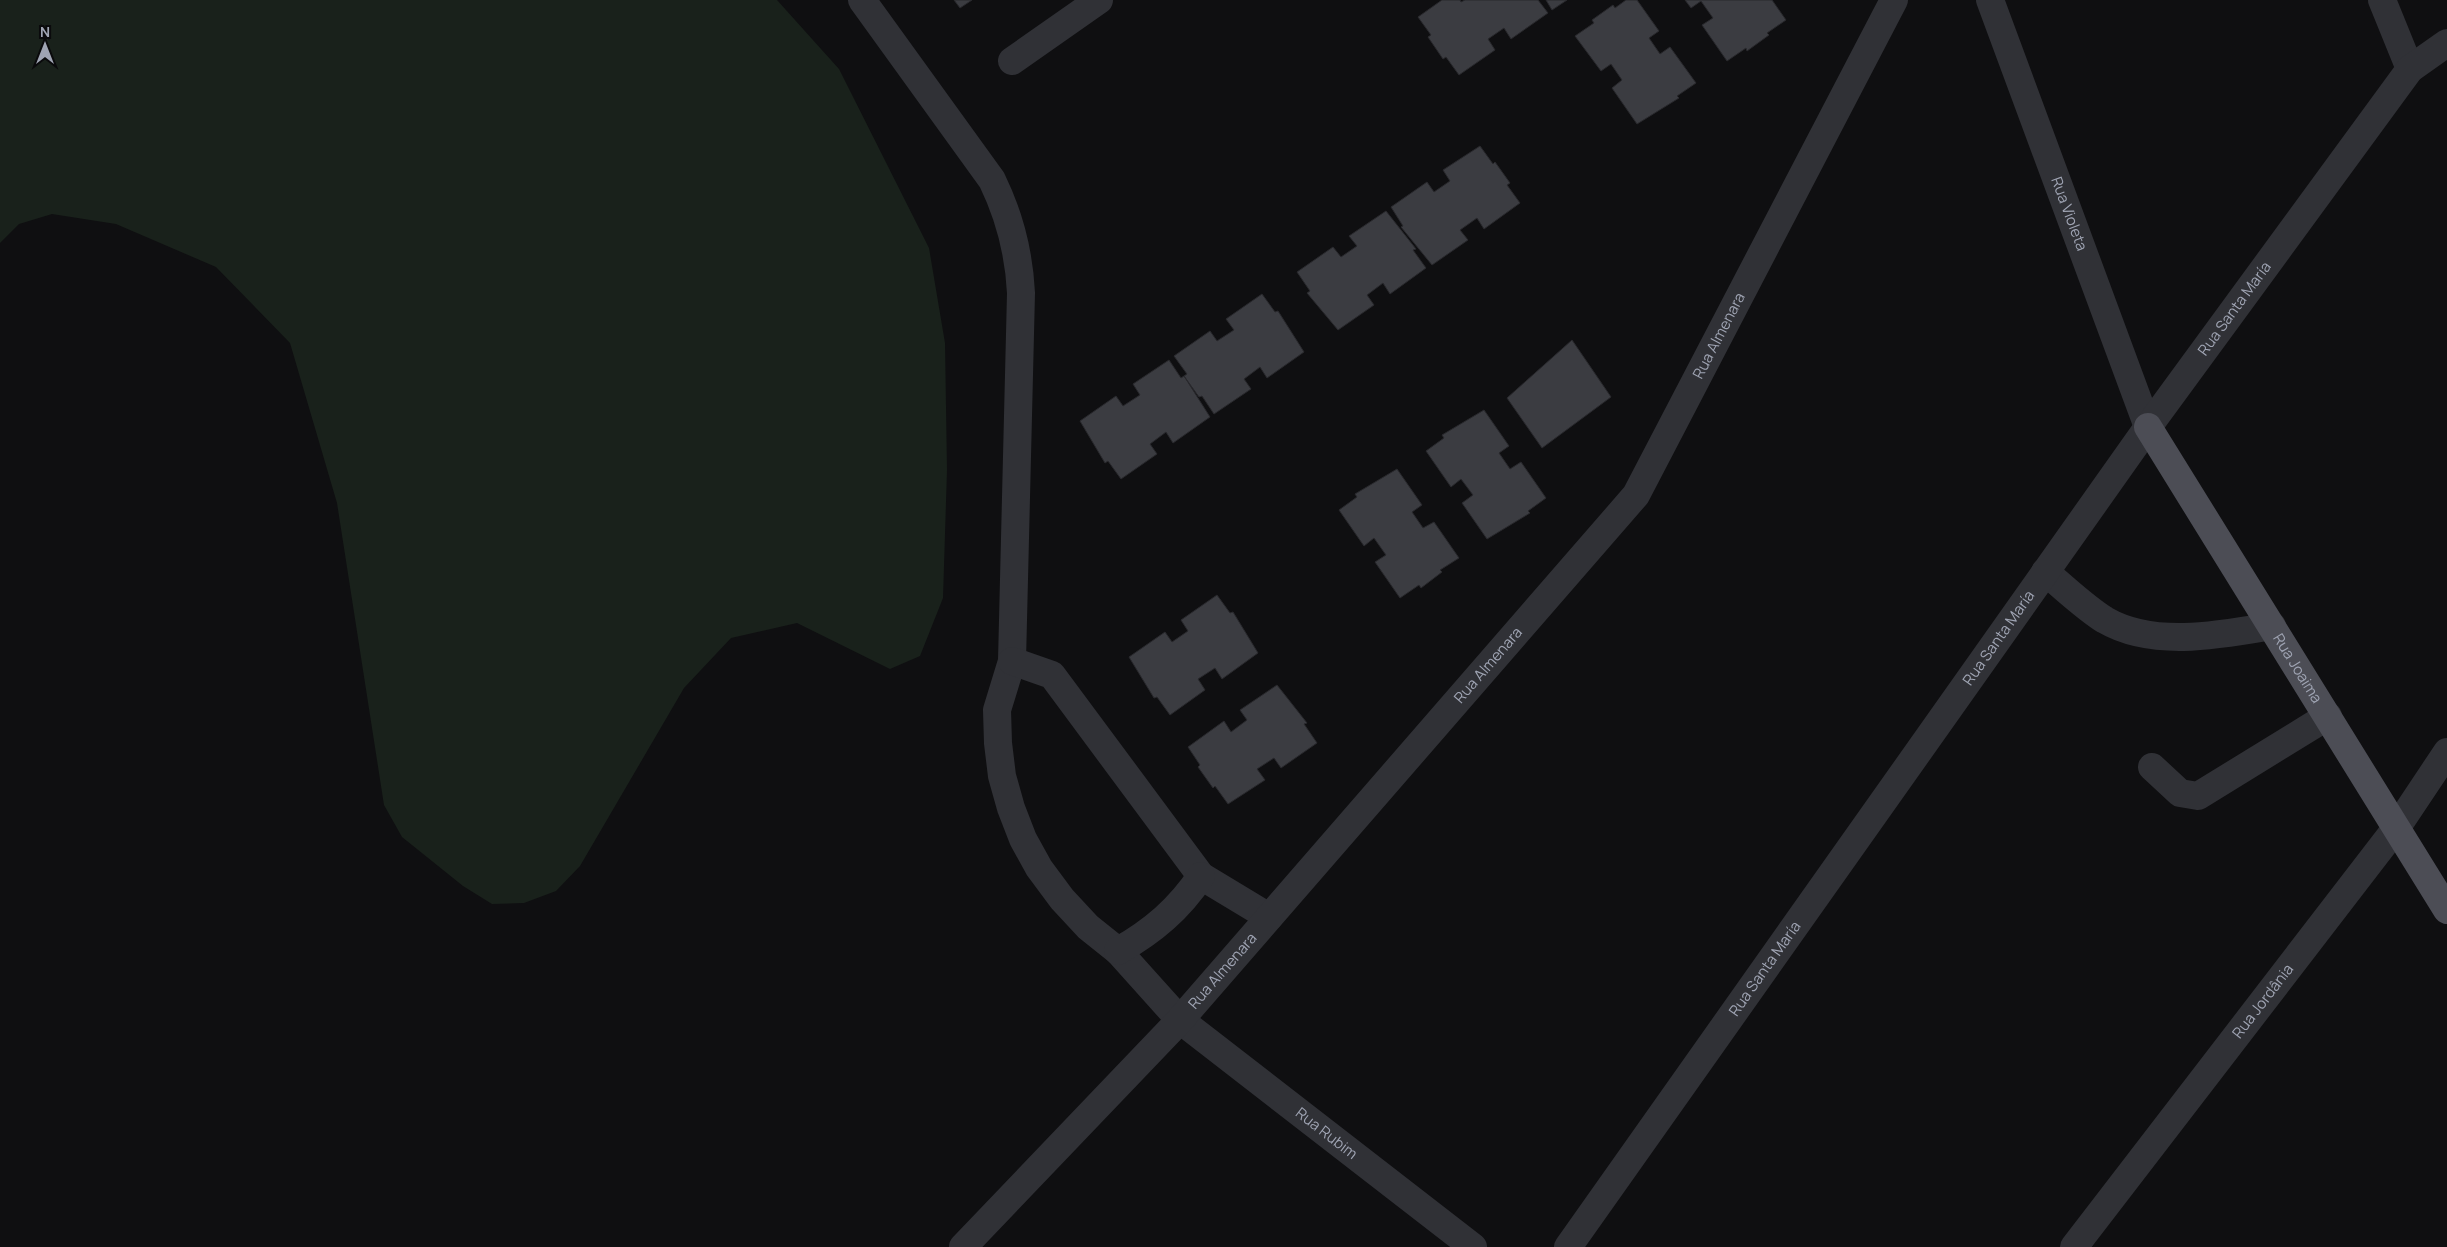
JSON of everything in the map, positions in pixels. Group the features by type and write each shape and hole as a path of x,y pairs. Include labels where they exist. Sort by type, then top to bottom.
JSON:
{"main road":[{"name":"Rua Joaima","path":"2148,427 2447,910"}],"street":[{"name":"Rua Rubim","path":"862,0 992,180 1005,207 1014,236 1019,264 1021,293 1012,661 997,710 1002,776 1011,808 1024,839 1039,868 1062,899 1088,927 1118,951 1180,1020 1473,1247"},
{"path":"1012,60 1099,0"},
{"name":"Rua Almenara","path":"963,1247 1180,1020 1636,496 1894,0"},
{"name":"Rua Violeta","path":"1990,0 2148,427"},
{"path":"2382,0 2410,69"},
{"name":"Rua Santa María","path":"1568,1247 2148,427 2410,69 2447,43"},
{"path":"2045,572 2106,620 2138,633 2203,638 2272,626"},
{"path":"1012,661 1052,675 1201,876 1270,917"},
{"path":"2152,767 2180,793 2198,796 2328,716"},
{"name":"Rua Jordânia","path":"2074,1247 2397,828 2447,752"},
{"path":"1118,951 1146,935 1170,915 1201,876"}],"shaded area":[{"path":"0,0 777,0 839,69 929,248 945,343 947,470 943,598 920,656 890,669 797,623 731,638 684,688 580,866 556,891 524,903 492,904 463,886 402,837 384,805 337,503 290,343 216,267 116,224 52,214 19,224 0,243"}],"building":[{"path":"954,0 972,0 960,8"},
{"path":"1442,0 1460,0 1461,2 1465,0 1538,0 1548,13 1511,39 1504,28 1488,39 1495,50 1459,75 1446,57 1443,59 1428,37 1431,35 1418,17"},
{"path":"1546,0 1567,0 1552,10"},
{"path":"1626,0 1637,0 1659,31 1649,38 1660,54 1670,47 1696,83 1677,96 1679,98 1637,124 1612,88 1622,80 1611,64 1601,71 1575,36 1594,23 1592,20 1613,5 1615,8"},
{"path":"1685,0 1772,0 1786,20 1767,33 1769,35 1747,51 1746,48 1727,61 1702,25 1713,18 1701,1 1691,8"},
{"path":"1480,146 1493,164 1495,162 1510,183 1507,185 1520,203 1484,229 1477,218 1460,230 1468,240 1432,265 1401,227 1403,226 1391,207 1427,182 1434,192 1450,181 1443,170"},
{"path":"1386,211 1416,249 1413,250 1426,268 1390,294 1383,283 1367,295 1374,305 1338,330 1307,293 1310,291 1297,272 1333,247 1341,257 1357,246 1349,236"},
{"path":"1262,294 1275,312 1278,311 1304,352 1267,378 1260,367 1244,379 1251,389 1214,414 1202,396 1199,397 1184,376 1187,374 1174,356 1210,331 1217,341 1234,330 1226,319"},
{"path":"1572,340 1611,397 1542,448 1507,398"},
{"path":"1169,360 1181,378 1184,376 1210,417 1173,443 1166,432 1150,444 1157,454 1121,479 1108,461 1105,463 1080,421 1116,396 1123,406 1140,395 1133,384"},
{"path":"1484,410 1509,446 1499,453 1510,469 1521,462 1546,498 1528,511 1530,513 1487,539 1462,503 1473,495 1461,479 1451,487 1426,451 1444,438 1442,435"},
{"path":"1397,469 1422,505 1412,512 1423,528 1434,522 1459,558 1440,570 1442,572 1421,588 1419,585 1400,598 1375,562 1386,555 1374,538 1364,546 1339,510 1357,497 1355,494"},
{"path":"1217,595 1230,613 1233,612 1258,653 1222,679 1215,668 1198,679 1205,690 1170,715 1157,697 1154,698 1129,657 1165,632 1172,642 1188,631 1181,620"},
{"path":"1277,685 1307,723 1304,724 1317,743 1281,768 1274,758 1257,769 1265,780 1228,804 1215,786 1213,788 1198,767 1200,765 1188,747 1224,721 1231,732 1247,720 1240,710"}]}
